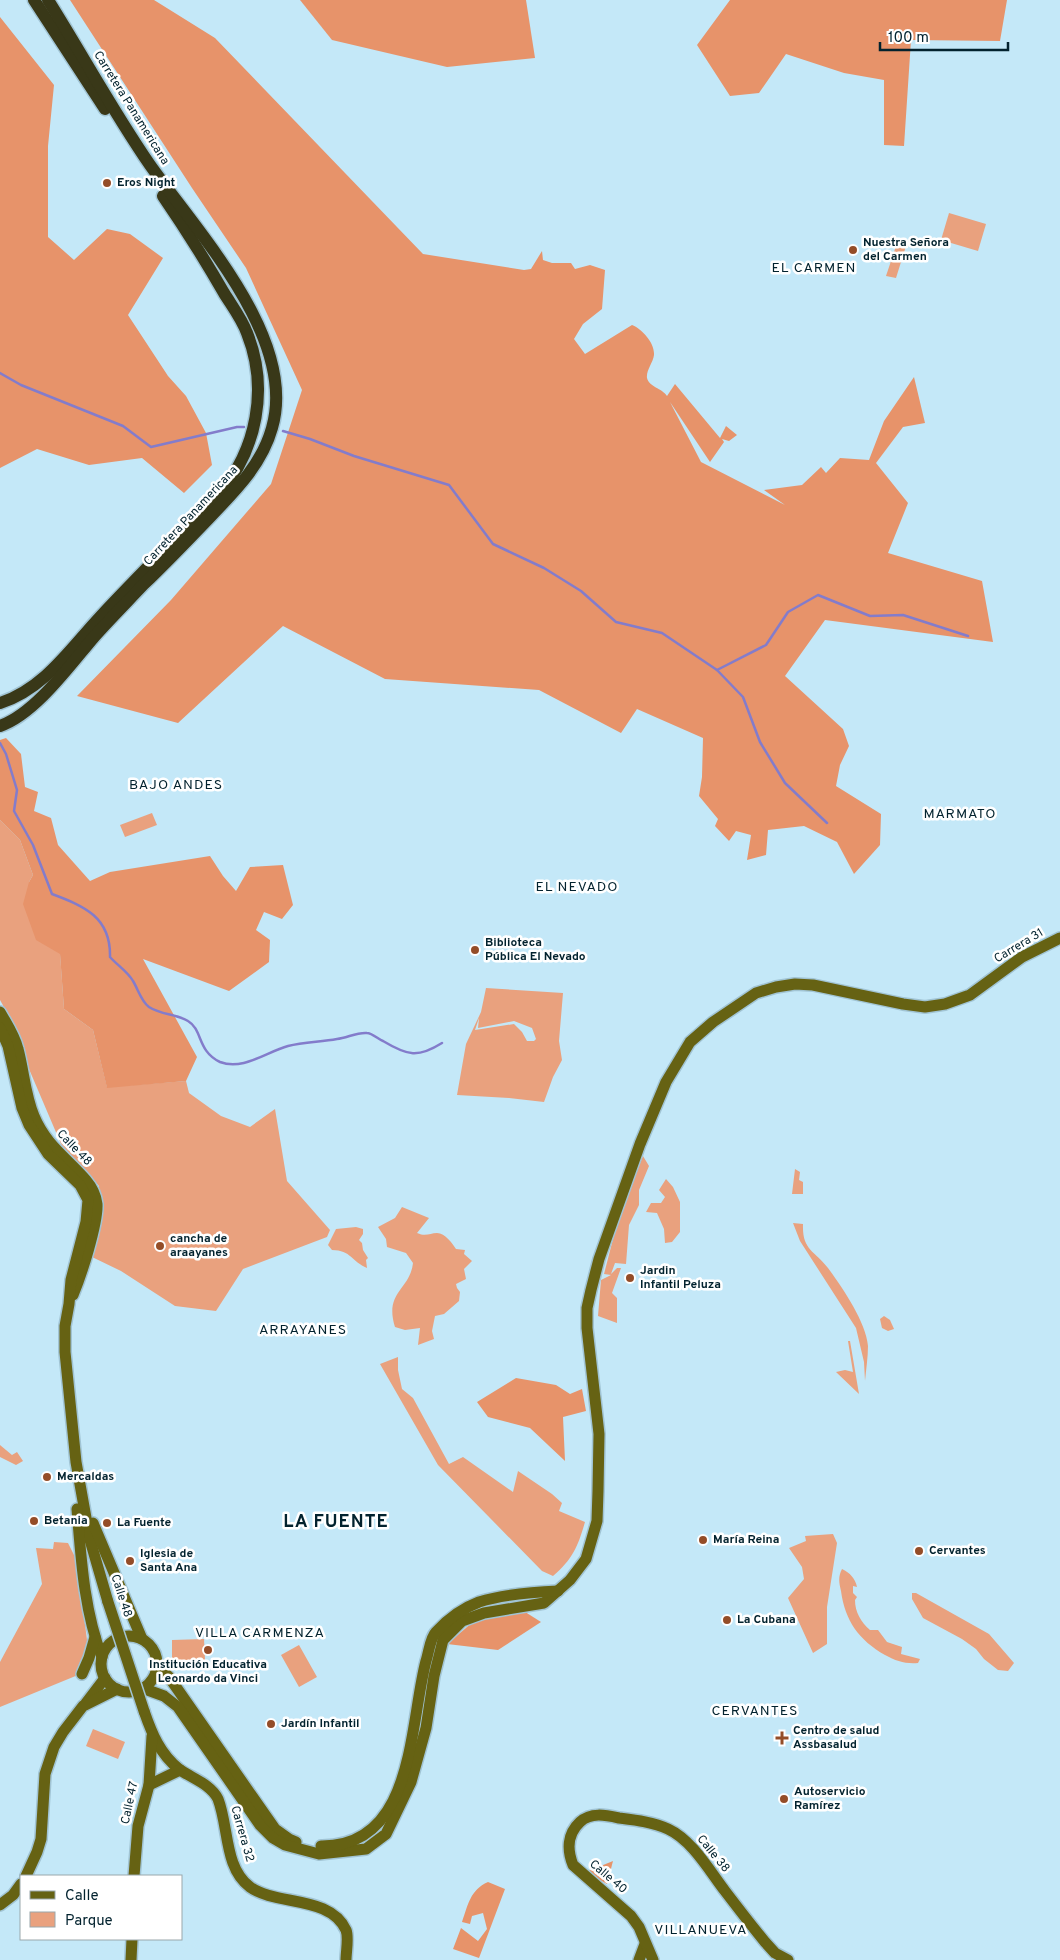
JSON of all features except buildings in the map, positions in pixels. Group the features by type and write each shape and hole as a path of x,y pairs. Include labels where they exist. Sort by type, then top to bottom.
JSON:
{"highway":[{"name":"Carretera Panamericana","path":"6,724 41,698 114,615 198,530 222,498 249,446 255,427 259,394 255,362 247,333 195,243 34,0"},
{"name":"Carretera Panamericana","path":"2,702 27,690 50,673 99,618 253,468 266,444 272,427 276,401 275,386 266,343 255,319 220,259 150,165 48,0"}],"main road":[{"name":"Carrera 31","path":"142,1688 164,1696 178,1707 260,1825 273,1838 286,1846 318,1854 366,1849 386,1834 411,1782 426,1728 434,1676 443,1640 462,1622 484,1613 544,1603 570,1580 586,1559 597,1521 599,1434 587,1328 587,1308 599,1259 640,1144 666,1082 690,1042 713,1022 756,993 776,986 813,984 902,1004 925,1007 945,1004 970,995 1022,957 1060,938"},
{"name":"Calle 48","path":"0,1012 18,1048 30,1106 39,1127 55,1150 86,1180 95,1196 97,1208 95,1223 79,1281 69,1304"},
{"name":"Calle 48","path":"0,1028 10,1052 22,1108 29,1125 48,1154 80,1186 88,1200 88,1214 71,1280 65,1326 76,1462 75,1472 86,1533 152,1736"},
{"name":"Calle 48","path":"70,1400 93,1524 142,1639"},
{"name":"Calle 48","path":"86,1533 81,1558 95,1637 102,1657"},
{"path":"156,1664 169,1677 275,1829 289,1839 300,1843 318,1846 344,1844 366,1835 381,1822 396,1794 411,1748 420,1689 434,1634 454,1615 479,1602 558,1591"},
{"path":"83,1706 117,1689 132,1691 142,1688 154,1676 156,1664 152,1648 142,1639 130,1636 117,1639 106,1648 102,1657 102,1668 106,1678 117,1689"},
{"path":"82,1674 95,1637"},
{"path":"26,1875 41,1839 44,1780 49,1759 63,1732 106,1678"},
{"name":"Carrera 32","path":"152,1736 166,1757 180,1770 205,1785 217,1798 235,1867 250,1887 260,1892 316,1907 337,1919 346,1931 346,1960"},
{"name":"Calle 47","path":"134,1875 138,1826 149,1785 152,1736"},
{"path":"149,1785 180,1770"},
{"name":"Calle 38","path":"588,1816 601,1815 663,1827 679,1836 696,1852 765,1942 775,1953 788,1960"},
{"name":"Calle 40","path":"588,1816 579,1823 570,1837 569,1855 573,1865 631,1916 639,1927 646,1944 646,1959"},
{"path":"0,1905 13,1895 20,1885"},
{"path":"131,1960 132,1940"}],"green space":[{"path":"949,213 986,224 978,251 941,240"},
{"path":"898,240 907,243 896,278 886,276"},
{"path":"152,813 157,825 125,837 120,825"},
{"path":"0,820 20,840 33,875 29,882 60,953 64,1009 93,1030 107,1087 186,1081 189,1093 221,1116 250,1127 275,1109 287,1181 330,1230 327,1237 243,1269 216,1311 175,1306 121,1271 92,1257 99,1186 61,1144 26,1062 15,1027 0,1000"},
{"path":"486,988 563,993 559,1041 562,1060 553,1077 544,1102 457,1095 466,1044 481,1012","holes":["479,1018 478,1028 514,1021 532,1028 536,1039 534,1041 527,1041 514,1024 475,1030"]},
{"path":"643,1156 649,1166 639,1190 639,1205 629,1225 626,1264 615,1263 611,1274 617,1268 621,1268 612,1293 617,1298 617,1323 598,1316 601,1280 611,1275 604,1274 620,1212"},
{"path":"795,1169 800,1172 799,1180 803,1182 803,1194 792,1194"},
{"path":"666,1179 673,1187 680,1202 680,1232 672,1242 665,1243 664,1229 657,1213 646,1212 651,1203 661,1203 665,1197 659,1190"},
{"path":"402,1207 429,1218 417,1233 425,1235 440,1233 456,1249 465,1250 464,1254 472,1261 464,1269 466,1279 456,1284 460,1292 459,1301 444,1314 435,1316 432,1331 434,1339 418,1345 420,1328 405,1330 395,1327 392,1315 395,1298 411,1272 413,1263 406,1253 387,1247 386,1239 378,1227 395,1218"},
{"path":"793,1223 803,1224 803,1233 807,1245 834,1276 863,1326 868,1346 865,1381 864,1362 856,1328 800,1241"},
{"path":"356,1227 363,1229 363,1234 359,1240 368,1258 366,1260 367,1268 347,1254 332,1250 328,1245 336,1229"},
{"path":"884,1316 890,1320 894,1329 888,1331 882,1328 880,1319"},
{"path":"848,1341 850,1341 859,1394 836,1372 845,1370 853,1372"},
{"path":"398,1357 398,1370 402,1389 413,1398 449,1464 463,1457 513,1492 518,1471 562,1503 559,1511 585,1522 574,1552 553,1576 542,1571 438,1465 380,1364"},
{"path":"0,1445 12,1455 17,1452 23,1461 16,1465 0,1457"},
{"path":"833,1534 837,1543 827,1607 827,1644 813,1653 788,1598 804,1579 802,1567 789,1548 806,1541 805,1536"},
{"path":"54,1542 68,1543 77,1561 88,1648 78,1675 0,1707 0,1662 42,1584 36,1548 53,1549"},
{"path":"842,1569 852,1576 855,1581 857,1587 853,1586 853,1593 857,1597 855,1604 857,1613 864,1624 870,1630 878,1630 887,1642 902,1647 901,1654 920,1659 918,1663 905,1662 889,1657 868,1643 855,1629 843,1602 839,1580"},
{"path":"912,1593 916,1593 989,1634 1014,1663 1008,1671 998,1670 984,1659 976,1649 962,1639 923,1618 912,1599"},
{"path":"204,1639 205,1660 172,1661 172,1640"},
{"path":"299,1645 317,1677 299,1687 281,1655"},
{"path":"93,1729 125,1742 118,1759 86,1746"}],"shaded area":[{"path":"70,0 154,0 215,38 423,254 524,270 531,269 542,251 543,260 552,263 571,263 575,269 590,265 605,270 602,309 583,324 574,339 585,354 632,325 640,330 650,341 654,350 647,375 648,381 667,396 675,384 720,438 726,426 737,435 729,441 722,439 724,442 710,462 670,402 701,462 785,505 764,490 802,485 821,467 826,473 840,458 869,460 884,421 914,377 925,423 903,427 876,463 908,503 888,553 982,581 993,642 825,620 785,676 843,729 849,746 840,765 836,786 881,814 880,845 854,874 837,842 804,826 768,830 766,855 747,860 751,835 736,831 729,841 715,826 718,819 699,796 702,777 703,738 637,709 621,733 539,690 385,679 283,626 178,723 77,696 171,600 271,484 302,390 246,268"},
{"path":"300,0 526,0 535,58 447,67 332,40"},
{"path":"730,0 1007,0 1000,41 911,40 904,146 884,145 884,80 844,73 786,54 759,93 730,96 697,45"},
{"path":"0,17 54,85 48,146 48,237 74,260 107,229 130,234 163,258 128,315 168,376 186,396 206,433 212,465 184,493 142,458 89,465 37,449 0,468"},
{"path":"6,738 21,754 25,787 38,792 34,811 51,818 58,845 90,881 110,872 210,856 236,891 250,867 283,865 293,905 282,919 264,912 256,930 270,940 269,962 229,991 143,959 197,1057 186,1081 107,1088 93,1030 64,1009 60,954 36,940 23,904 33,875 20,840 0,820 0,740"},
{"path":"516,1378 556,1385 570,1394 582,1389 586,1411 563,1417 565,1461 530,1428 488,1417 477,1402"},
{"path":"522,1610 541,1622 498,1650 447,1644 473,1622"},
{"path":"613,1861 607,1884 586,1872"},
{"path":"488,1882 505,1889 479,1958 453,1949 461,1928 478,1941 487,1929 483,1913 472,1916 470,1924 462,1922 473,1894"}],"waterway":[{"path":"0,373 21,385 123,426 151,447 244,427"},
{"path":"283,431 354,456 449,485 493,544 544,568 581,591 616,622 662,633 717,670 766,645 788,612 818,595 870,616 903,615 968,636"},
{"path":"717,670 743,697 760,742 785,783 827,823"},
{"path":"0,743 6,754 17,790 14,811 33,845 52,894 75,903 93,915 106,932 110,957 131,978 146,1004 159,1012 188,1021 193,1025 207,1052 220,1062 237,1064 254,1060 288,1046 363,1033 371,1034 399,1050 413,1053 426,1051 442,1043"}],"place":[{"name":"Eros Night","path":"107,183"},
{"name":"Nuestra Señora del Carmen","path":"853,250"},
{"name":"Biblioteca Pública El Nevado","path":"475,950"},
{"name":"cancha de araayanes","path":"160,1246"},
{"name":"Jardin Infantil Peluza","path":"630,1278"},
{"name":"Mercaldas","path":"47,1477"},
{"name":"Betania","path":"34,1521"},
{"name":"La Fuente","path":"107,1523"},
{"name":"María Reina","path":"703,1540"},
{"name":"Cervantes","path":"919,1551"},
{"name":"Iglesia de Santa Ana","path":"130,1561"},
{"name":"La Cubana","path":"727,1620"},
{"name":"Institución Educativa Leonardo da Vinci","path":"208,1650"},
{"name":"Jardín Infantil","path":"271,1724"},
{"name":"Centro de salud Assbasalud","path":"782,1738"},
{"name":"Autoservicio Ramírez","path":"784,1799"}],"district":[{"name":"EL CARMEN","path":"814,268"},
{"name":"BAJO ANDES","path":"176,785"},
{"name":"MARMATO","path":"960,814"},
{"name":"EL NEVADO","path":"577,887"},
{"name":"ARRAYANES","path":"303,1330"},
{"name":"LA FUENTE","path":"336,1522"},
{"name":"VILLA CARMENZA","path":"260,1633"},
{"name":"CERVANTES","path":"755,1711"},
{"name":"VILLANUEVA","path":"701,1930"}]}
